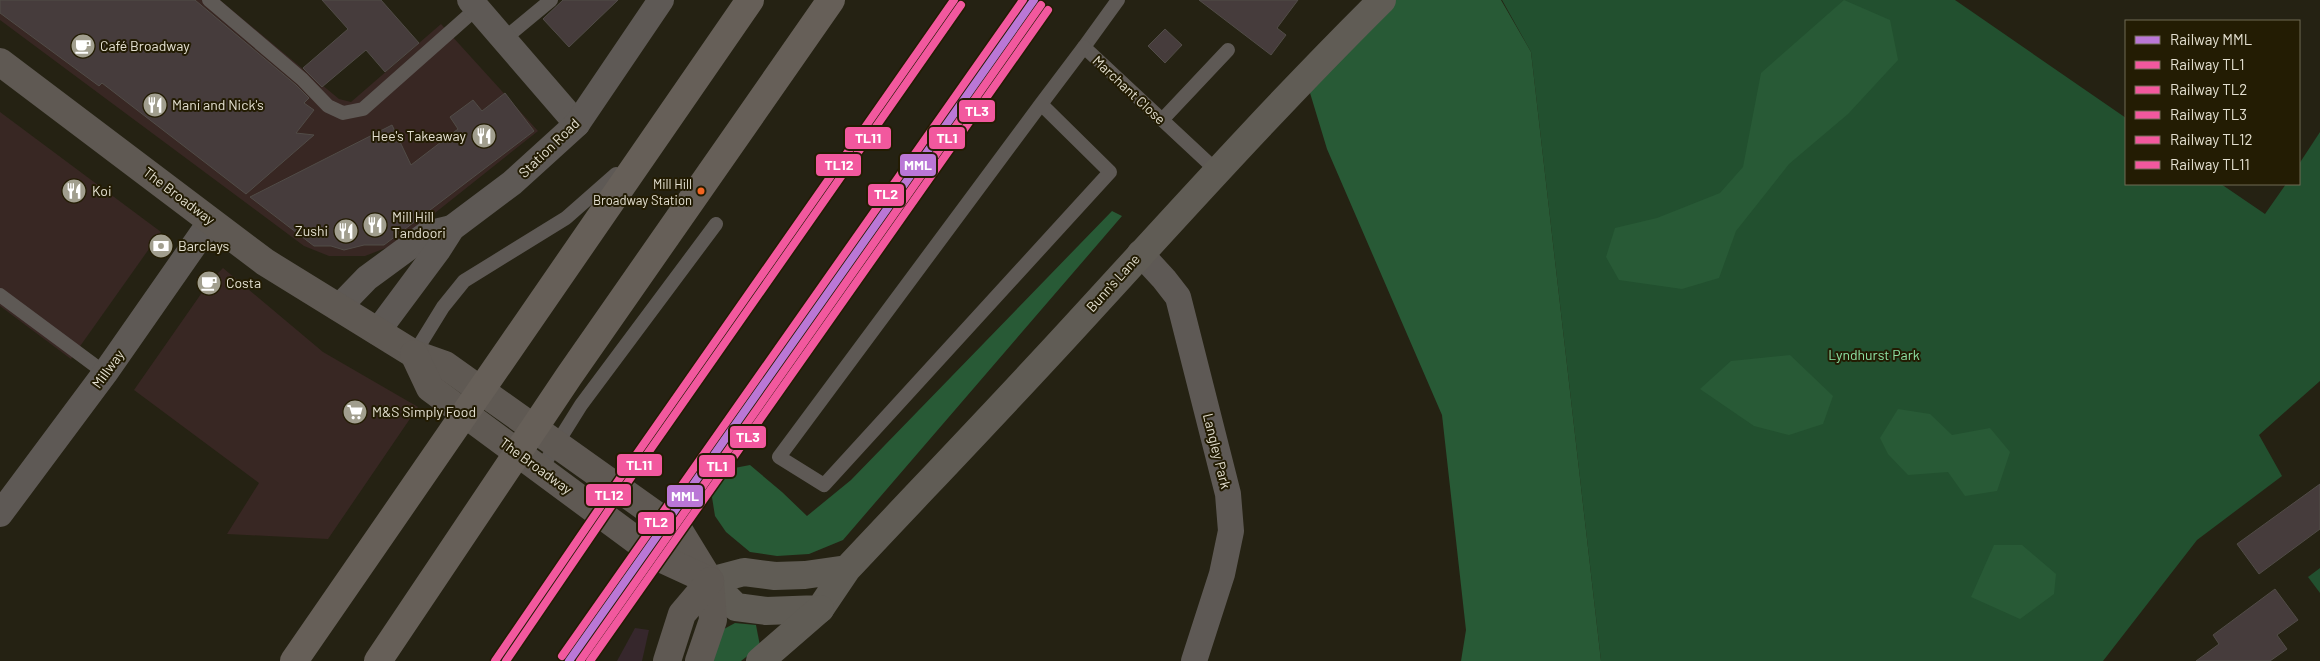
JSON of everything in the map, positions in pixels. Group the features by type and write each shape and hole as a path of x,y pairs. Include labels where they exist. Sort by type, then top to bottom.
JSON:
{"highway":[{"path":"294,661 750,0"},
{"path":"378,661 569,376 832,0"}],"main road":[{"name":"The Broadway","path":"0,62 265,262 414,354 445,365 680,532 710,582"},
{"name":"The Broadway","path":"414,354 430,388 660,558 710,582"},
{"path":"667,661 682,614 710,582"},
{"path":"699,661 713,620 710,582"}],"street":[{"name":"Station Road","path":"377,332 438,250 452,228 512,183 577,124 661,0"},
{"name":"Bunn's Lane","path":"760,661 820,609 847,569 1079,322 1140,253 1308,73 1382,0"},
{"path":"473,4 577,124"},
{"name":"Millway","path":"0,514 105,374 211,221"},
{"name":"Station Road","path":"338,308 367,278 427,234 452,228"},
{"name":"Langley Park","path":"1140,253 1164,278 1178,297 1228,494 1231,531 1222,574 1194,661"},
{"path":"820,609 766,612 736,607 710,582 744,572 785,576 847,569"}],"lane":[{"path":"209,0 302,79 328,106 343,113 363,109 473,4"},
{"path":"504,40 551,0"},
{"name":"Marchant Close","path":"1118,0 1084,47 1217,172"},
{"path":"1041,104 1110,172 824,485 779,457 1041,104 1084,47"},
{"path":"1162,120 1228,50"},
{"path":"414,354 444,307 464,281 566,218 616,174"},
{"path":"541,469 558,445 581,405 716,224"},
{"path":"0,295 105,374"},
{"path":"512,413 581,405"}],"shaded area":[{"path":"0,0 220,0 339,99 351,102 441,24 538,131 396,244 365,256 329,256 304,246 0,20"},
{"path":"0,112 161,232 71,359 0,306"},
{"path":"223,268 323,352 418,407 328,539 227,534 259,483 134,390 210,281"},
{"path":"635,628 649,630 642,661 617,661"}],"green space":[{"path":"1386,0 1501,0 1531,52 1601,661 1461,661 1466,630 1442,415 1327,149 1307,83"},
{"name":"Lyndhurst Park","path":"1502,0 1955,0 2125,117 2125,185 2222,185 2265,214 2285,185 2300,185 2300,162 2320,132 2320,381 2259,435 2282,476 2197,540 2103,661 1601,661 1531,52"},
{"path":"1844,0 1890,20 1898,60 1848,114 1789,164 1736,231 1719,278 1682,289 1619,280 1606,257 1615,228 1657,218 1720,193 1743,167 1761,73"},
{"path":"1112,211 1122,216 843,540 809,554 777,556 750,552 726,532 715,516 711,491 724,470 750,465 807,516 851,480"},
{"path":"1790,355 1833,396 1823,424 1789,435 1754,426 1700,389 1731,361"},
{"path":"1898,409 1930,414 1952,435 1990,428 2010,452 1997,491 1965,496 1948,472 1908,475 1888,454 1880,438"},
{"path":"1994,545 2022,545 2056,574 2054,594 2020,619 1971,597"},
{"path":"2320,568 2320,593 2308,577"},
{"path":"735,623 756,625 760,646 741,661 711,661 724,629"}],"building":[{"path":"0,0 195,0 309,98 304,103 314,110 296,133 314,135 246,194 102,83 99,86 0,13"},
{"path":"322,0 381,0 419,43 385,72 366,50 322,87 303,68 348,29"},
{"path":"563,0 618,0 569,47 543,19"},
{"path":"1199,0 1298,0 1277,28 1286,35 1271,55"},
{"path":"1165,29 1182,45 1165,63 1148,46"},
{"path":"505,93 534,131 384,245 364,245 344,250 331,246 314,246 250,197 392,125 411,165 458,129 450,117 473,100 482,111"},
{"path":"2320,484 2320,529 2259,574 2237,544"},
{"path":"2275,589 2298,620 2277,635 2287,649 2270,661 2196,661 2219,644 2213,635"}],"rail line":[{"name":"TL12","path":"495,661 629,465 954,0"},
{"name":"TL2","path":"562,656 1023,0"},
{"name":"MML","path":"569,661 1034,0"},
{"name":"TL11","path":"506,661 636,470 961,5"},
{"name":"TL1","path":"580,661 1041,5"},
{"name":"TL3","path":"590,661 1048,10"}],"place":[{"name":"Café Broadway","path":"83,46"},
{"name":"Mani and Nick's","path":"155,105"},
{"name":"Hee's Takeaway","path":"484,136"},
{"name":"Koi","path":"74,191"},
{"name":"Mill Hill Broadway Station","path":"701,191"},
{"name":"Mill Hill Tandoori","path":"375,225"},
{"name":"Zushi","path":"346,231"},
{"name":"Barclays","path":"161,246"},
{"name":"Costa","path":"209,283"},
{"name":"M&S Simply Food","path":"355,412"}]}
